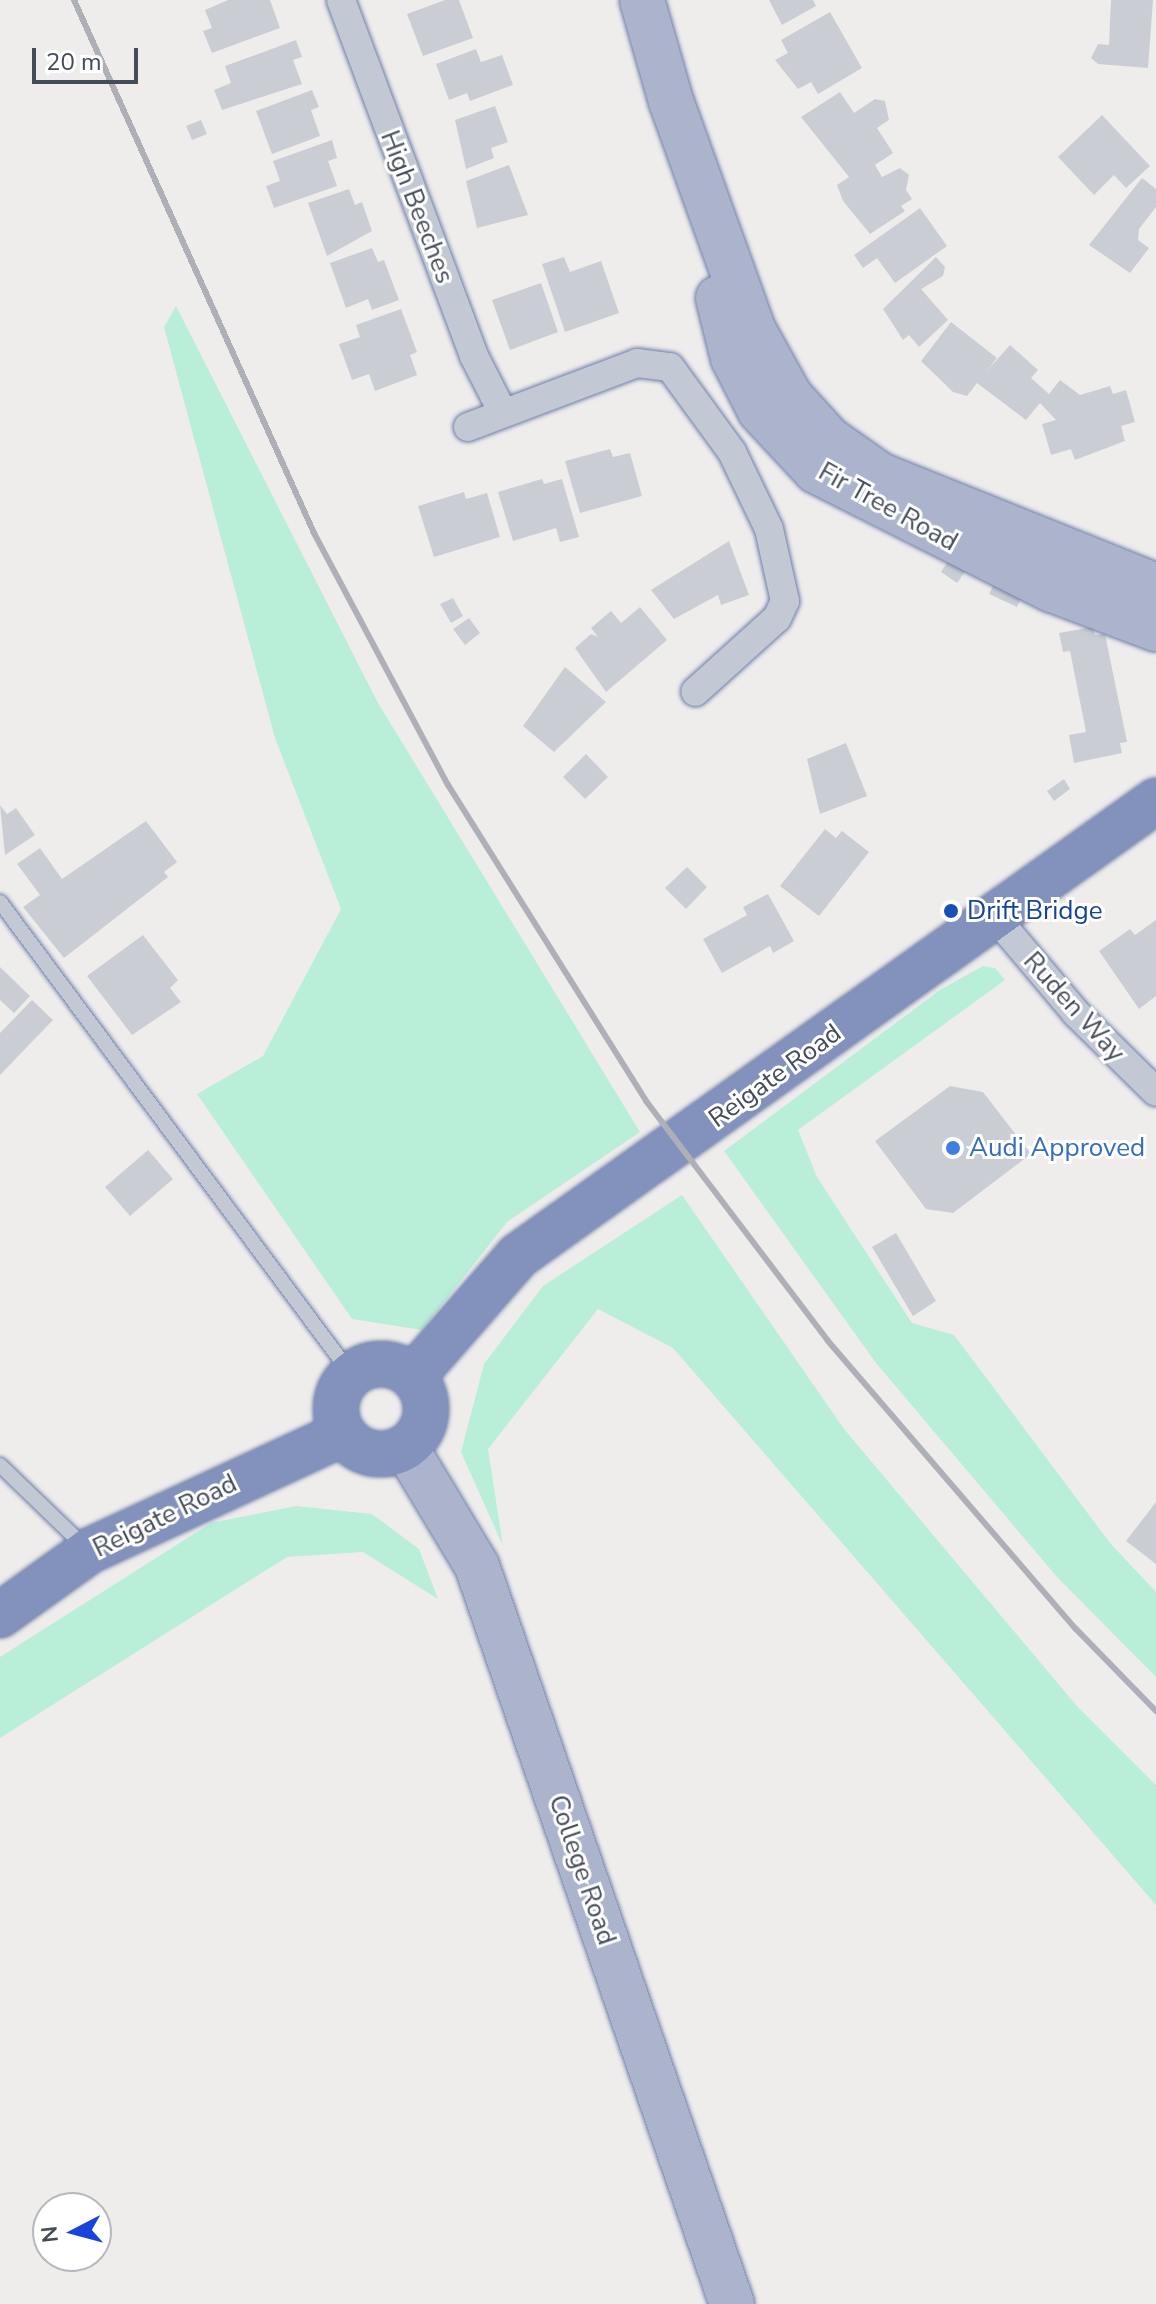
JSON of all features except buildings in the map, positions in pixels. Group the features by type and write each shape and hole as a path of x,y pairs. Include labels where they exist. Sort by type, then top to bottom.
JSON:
{"highway":[{"name":"Reigate Road","path":"416,1373 518,1256 1156,801"},
{"path":"396,1365 416,1373 427,1402 423,1427 406,1448 370,1455 340,1435 334,1401 351,1374 396,1365"},
{"name":"Reigate Road","path":"0,1615 89,1551 340,1435"}],"main road":[{"name":"Fir Tree Road","path":"642,0 671,101 733,358 760,411 816,471 1038,584 1156,629"},
{"name":"Fir Tree Road","path":"671,101 754,331 790,396 829,439 880,475 1156,586"},
{"name":"College Road","path":"406,1448 477,1566 732,2304"}],"street":[{"name":"High Beeches","path":"341,0 474,356 502,411"},
{"path":"468,427 502,411 637,363 670,367 732,452 769,529 785,601 777,618 695,692"},
{"name":"Ruden Way","path":"996,918 1076,1013 1156,1092"}],"lane":[{"path":"0,902 351,1374"},
{"path":"0,1465 89,1551"}],"green space":[{"path":"176,306 378,703 640,1132 507,1222 422,1330 352,1319 197,1094 263,1056 341,909 275,738 164,327"},
{"path":"983,966 995,968 1005,980 798,1130 817,1177 912,1323 954,1335 1110,1543 1156,1592 1156,1677 1057,1577 876,1363 724,1151 940,990"},
{"path":"682,1195 844,1429 1076,1705 1156,1785 1156,1905 673,1348 598,1309 488,1449 503,1546 461,1452 484,1364 543,1286"},
{"path":"296,1506 372,1514 419,1549 438,1599 363,1552 287,1557 0,1738 0,1657 211,1523"}],"railway":[{"path":"74,0 314,533 448,785 646,1101 828,1341 1076,1629 1156,1711"}],"place":[{"name":"Drift Bridge","path":"951,911"},
{"name":"Audi Approved","path":"953,1148"}]}
